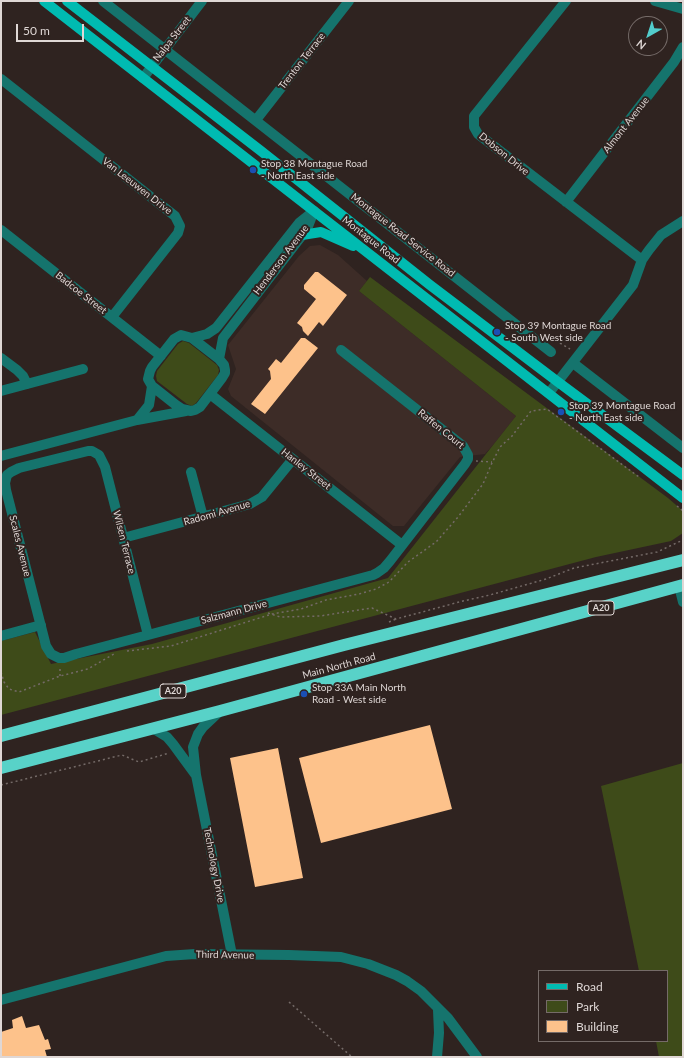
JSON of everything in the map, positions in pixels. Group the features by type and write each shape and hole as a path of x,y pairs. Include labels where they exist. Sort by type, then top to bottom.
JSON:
{"highway":[{"name":"Main North Road","path":"1,736 344,645 681,559"},
{"name":"Main North Road","path":"1,768 154,729 681,586"}],"main road":[{"name":"Montague Road","path":"44,1 683,498"},
{"name":"Montague Road","path":"67,1 430,285 683,475"},
{"path":"314,211 322,200"},
{"path":"302,235 321,232 366,251"}],"street":[{"name":"Montague Road Service Road","path":"103,1 551,352"},
{"name":"Nalpa Street","path":"143,78 202,1"},
{"name":"Trenton Terrace","path":"256,120 349,1"},
{"name":"Dobson Drive","path":"566,1 474,116 474,127 478,134 642,260"},
{"path":"655,1 683,9"},
{"name":"Almont Avenue","path":"566,202 674,62 683,47"},
{"name":"Van Leeuwen Drive","path":"1,80 175,216 180,226 178,233 112,317"},
{"name":"Henderson Avenue","path":"218,359 221,341 226,333 307,229 314,211"},
{"name":"Henderson Avenue","path":"192,338 207,334 216,328 299,223 314,211"},
{"path":"549,393 633,285 642,260 649,250 661,235 683,221"},
{"name":"Badcoe Street","path":"1,230 161,356"},
{"path":"1,456 137,420 195,410 210,394 225,373 224,366 218,359 192,338 185,335 177,337 148,374 149,383 152,386 186,411"},
{"name":"Raffen Court","path":"341,350 464,446 468,455 468,460 402,545"},
{"path":"1,358 17,370 23,376 27,384"},
{"path":"573,363 683,448"},
{"path":"1,391 83,369"},
{"path":"137,420 149,405 152,386"},
{"name":"Hanley Street","path":"210,394 402,545"},
{"name":"Scales Avenue","path":"58,660 47,650 6,490 5,478 10,472 19,468 88,451 95,452"},
{"name":"Wilsen Terrace","path":"95,452 99,455 103,463 148,635"},
{"name":"Radomi Avenue","path":"123,538 250,504 262,497 293,459"},
{"path":"191,472 203,517"},
{"name":"Salzmann Drive","path":"58,660 377,574 384,568 402,545"},
{"path":"681,586 683,602"},
{"path":"1,636 40,625"},
{"name":"Technology Drive","path":"220,711 203,727 195,740 193,747 196,775 232,955"},
{"name":"Technology Drive","path":"154,729 173,744 196,775"},
{"name":"Third Avenue","path":"1,1000 166,956 195,954 341,957 352,959 382,970 407,981 422,991 438,1010 448,1018 477,1057"},
{"path":"437,1057 439,1033 438,1010"}],"path":[{"path":"560,343 574,350"},
{"path":"123,652 171,646 272,614 301,609 326,600 359,594 376,589 389,582 408,562 436,542 458,518 483,484 500,447 512,436 531,411 547,409 641,478"},
{"path":"472,460 492,462"},
{"path":"672,502 683,511"},
{"path":"385,624 396,619 463,601 490,596 546,579 574,568 657,552 683,540"},
{"path":"253,607 280,617 320,616 372,608 396,619"},
{"path":"1,672 4,682 9,689 20,692 60,676 88,669 116,653"},
{"path":"58,660 60,676"},
{"path":"1,785 122,755 139,762 173,752"},
{"path":"289,1002 352,1057"}],"shaded area":[{"path":"320,245 338,255 367,281 359,291 516,416 485,454 460,457 404,526 393,526 231,396 228,389 236,369 228,345 299,256 310,246"}],"green space":[{"path":"370,277 668,498 683,511 683,533 671,541 596,557 1,715 1,641 35,632 51,664 152,644 388,578 516,416 359,291"},
{"path":"183,341 189,343 217,365 219,370 218,375 192,406 187,404 157,381 156,376 157,371 178,344"},
{"path":"683,763 683,1057 659,1057 656,1042 668,1042 668,970 639,970 601,786"}],"building":[{"path":"315,272 318,272 347,295 323,326 319,322 308,336 303,331 302,327 297,323 316,299 304,289 304,285"},
{"path":"301,338 305,338 318,348 265,414 251,404 271,379 270,371 268,369 276,359 281,363"},
{"path":"430,725 452,809 321,843 299,758"},
{"path":"278,748 303,878 255,887 230,758"},
{"path":"22,1016 26,1028 39,1025 45,1040 48,1039 51,1049 45,1050 47,1057 1,1057 1,1032 13,1028 12,1020"}],"place":[{"name":"Stop 38 Montague Road - North East side","path":"253,170"},
{"name":"Stop 39 Montague Road - South West side","path":"497,332"},
{"name":"Stop 39 Montague Road - North East side","path":"561,412"},
{"name":"Stop 33A Main North Road - West side","path":"304,694"}]}
